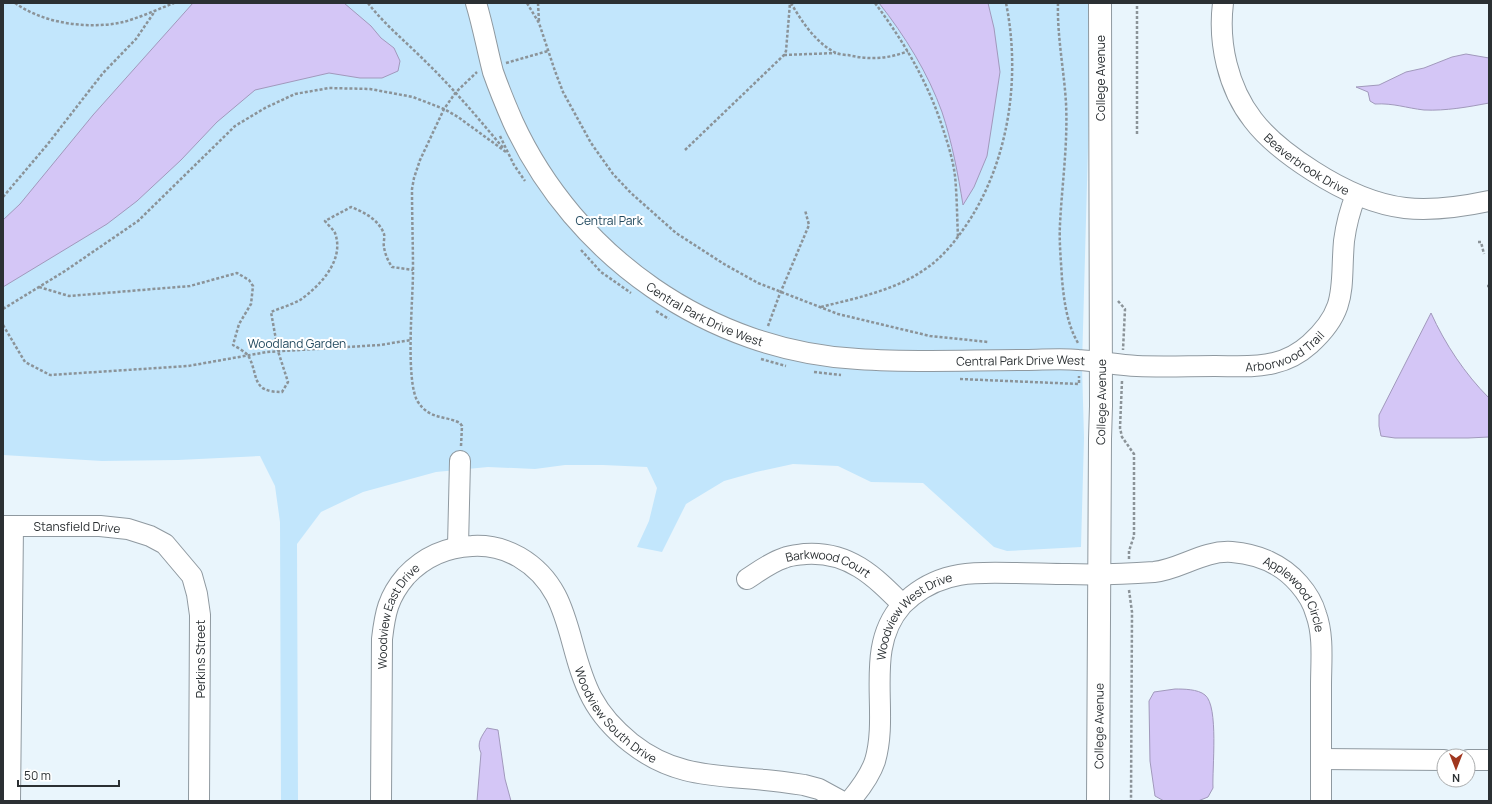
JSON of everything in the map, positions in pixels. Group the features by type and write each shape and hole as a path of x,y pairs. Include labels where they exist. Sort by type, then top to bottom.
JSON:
{"main road":[{"name":"College Avenue","path":"1098,801 1101,362 1100,3"}],"street":[{"name":"Central Park Drive West","path":"476,3 492,66 512,119 532,159 559,198 594,240 635,276 679,306 740,334 763,342 807,353 858,359 1072,359 1101,362"},
{"name":"Beaverbrook Drive","path":"1223,3 1222,32 1224,55 1234,86 1253,120 1277,145 1331,183 1356,195 1404,208 1448,208 1489,201"},
{"name":"Arborwood Trail","path":"1101,362 1140,366 1257,366 1282,361 1304,349 1321,334 1329,324 1340,301 1347,221 1356,195"},
{"path":"458,546 460,461"},
{"path":"8,526 7,672 10,801"},
{"name":"Stansfield Drive","path":"8,526 100,526 128,529 150,536"},
{"name":"Perkins Street","path":"150,536 165,544 192,576 197,594 200,615 200,801"},
{"name":"Woodview South Drive","path":"458,546 478,545 496,548 531,564 540,573 549,583 562,607 570,637 592,697 610,722 622,735 649,756 667,765 701,774 804,785 819,789 841,801"},
{"name":"Woodview East Drive","path":"381,801 382,640 388,603 418,564 447,549 458,546"},
{"name":"Applewood Circle","path":"1099,574 1157,572 1214,552 1229,552 1262,558 1276,565 1295,580 1310,601 1320,627 1321,801"},
{"name":"Barkwood Court","path":"747,579 784,558 813,554 830,555 858,565 882,584 902,604"},
{"name":"Woodview West Drive","path":"850,801 863,785 874,762 879,734 879,667 881,649 884,637 902,604 920,590 937,580 968,573 1099,574"},
{"path":"1321,759 1436,760"},
{"path":"1476,760 1489,760"}],"path":[{"path":"15,3 49,19 81,25 119,23 174,3"},
{"path":"368,3 382,20 425,60 456,92 507,153"},
{"path":"528,3 539,23 563,92 591,143 613,174 664,224 689,242 752,280 838,314 930,336 993,342"},
{"path":"538,3 539,23"},
{"path":"790,3 810,32 837,53"},
{"path":"685,150 784,55 786,51 790,3"},
{"path":"875,3 908,51 925,81 933,101 952,158 955,176 958,238"},
{"path":"820,307 877,293 909,279 934,263 958,238 986,192 1007,124 1012,85 1012,56 1006,3"},
{"path":"1058,3 1066,103 1066,147 1060,226 1060,259 1063,294 1066,308 1073,334 1079,344 1074,344"},
{"path":"1137,3 1137,134"},
{"path":"3,197 47,145 103,73 136,39 155,11"},
{"path":"460,461 462,426 460,423 430,414 421,406 415,396 412,374 411,340 413,270 412,184 420,160 444,109 456,92 476,72 492,66 548,51"},
{"path":"784,55 837,53 854,57 874,58 894,56 908,51"},
{"path":"3,309 65,272 138,221 235,126 265,108 295,94 329,88 370,89 413,97 444,109 481,133 507,153 526,183"},
{"path":"39,287 69,296 190,286 237,273 249,280 253,286 251,304 239,324 233,345 248,355 258,384 265,390 282,392 288,382 278,351 271,312 299,300 318,286 329,271 337,253 335,232 325,221 351,207 363,212 375,220 384,234 384,247 392,267 413,270"},
{"path":"791,367 757,358 780,292 809,225 805,210"},
{"path":"1478,242 1481,242 1484,254"},
{"path":"577,245 601,272 632,294"},
{"path":"1114,297 1125,309 1123,350"},
{"path":"650,307 675,322"},
{"path":"3,325 25,362 50,375 188,366 278,351 380,345 411,340"},
{"path":"811,371 848,376"},
{"path":"957,378 1079,384"}],"green space":[{"name":"Central Park","path":"3,3 1092,3 1082,365 1084,438 1081,547 1007,551 994,547 923,483 871,482 838,466 793,464 724,481 686,504 662,552 637,547 649,521 657,488 647,467 565,465 535,469 488,467 436,472 363,492 321,512 297,544 298,801 281,801 280,522 275,486 260,456 178,460 102,461 3,455"}],"shaded area":[{"path":"193,3 344,3 371,26 381,38 394,48 400,61 398,71 382,78 360,78 329,73 255,90 217,122 181,160 137,201 107,224 3,287 3,220 20,204 93,115"},
{"path":"879,3 988,3 994,28 1000,72 987,156 974,187 963,205 952,146 946,123 936,97 915,55 898,28"},
{"path":"1466,54 1489,58 1489,103 1449,109 1424,110 1394,105 1375,104 1370,101 1368,92 1356,87 1379,85 1406,72 1424,68 1452,57"},
{"path":"1431,313 1456,358 1480,389 1489,398 1489,437 1395,438 1381,436 1379,415"},
{"path":"1175,689 1190,690 1202,693 1209,701 1212,712 1214,738 1213,788 1208,797 1198,801 1164,801 1155,796 1150,761 1149,701 1154,692"},
{"path":"487,728 498,730 505,779 511,801 477,801 481,753 479,743"}],"park label":[{"name":"Woodland Garden","path":"297,343"}]}
